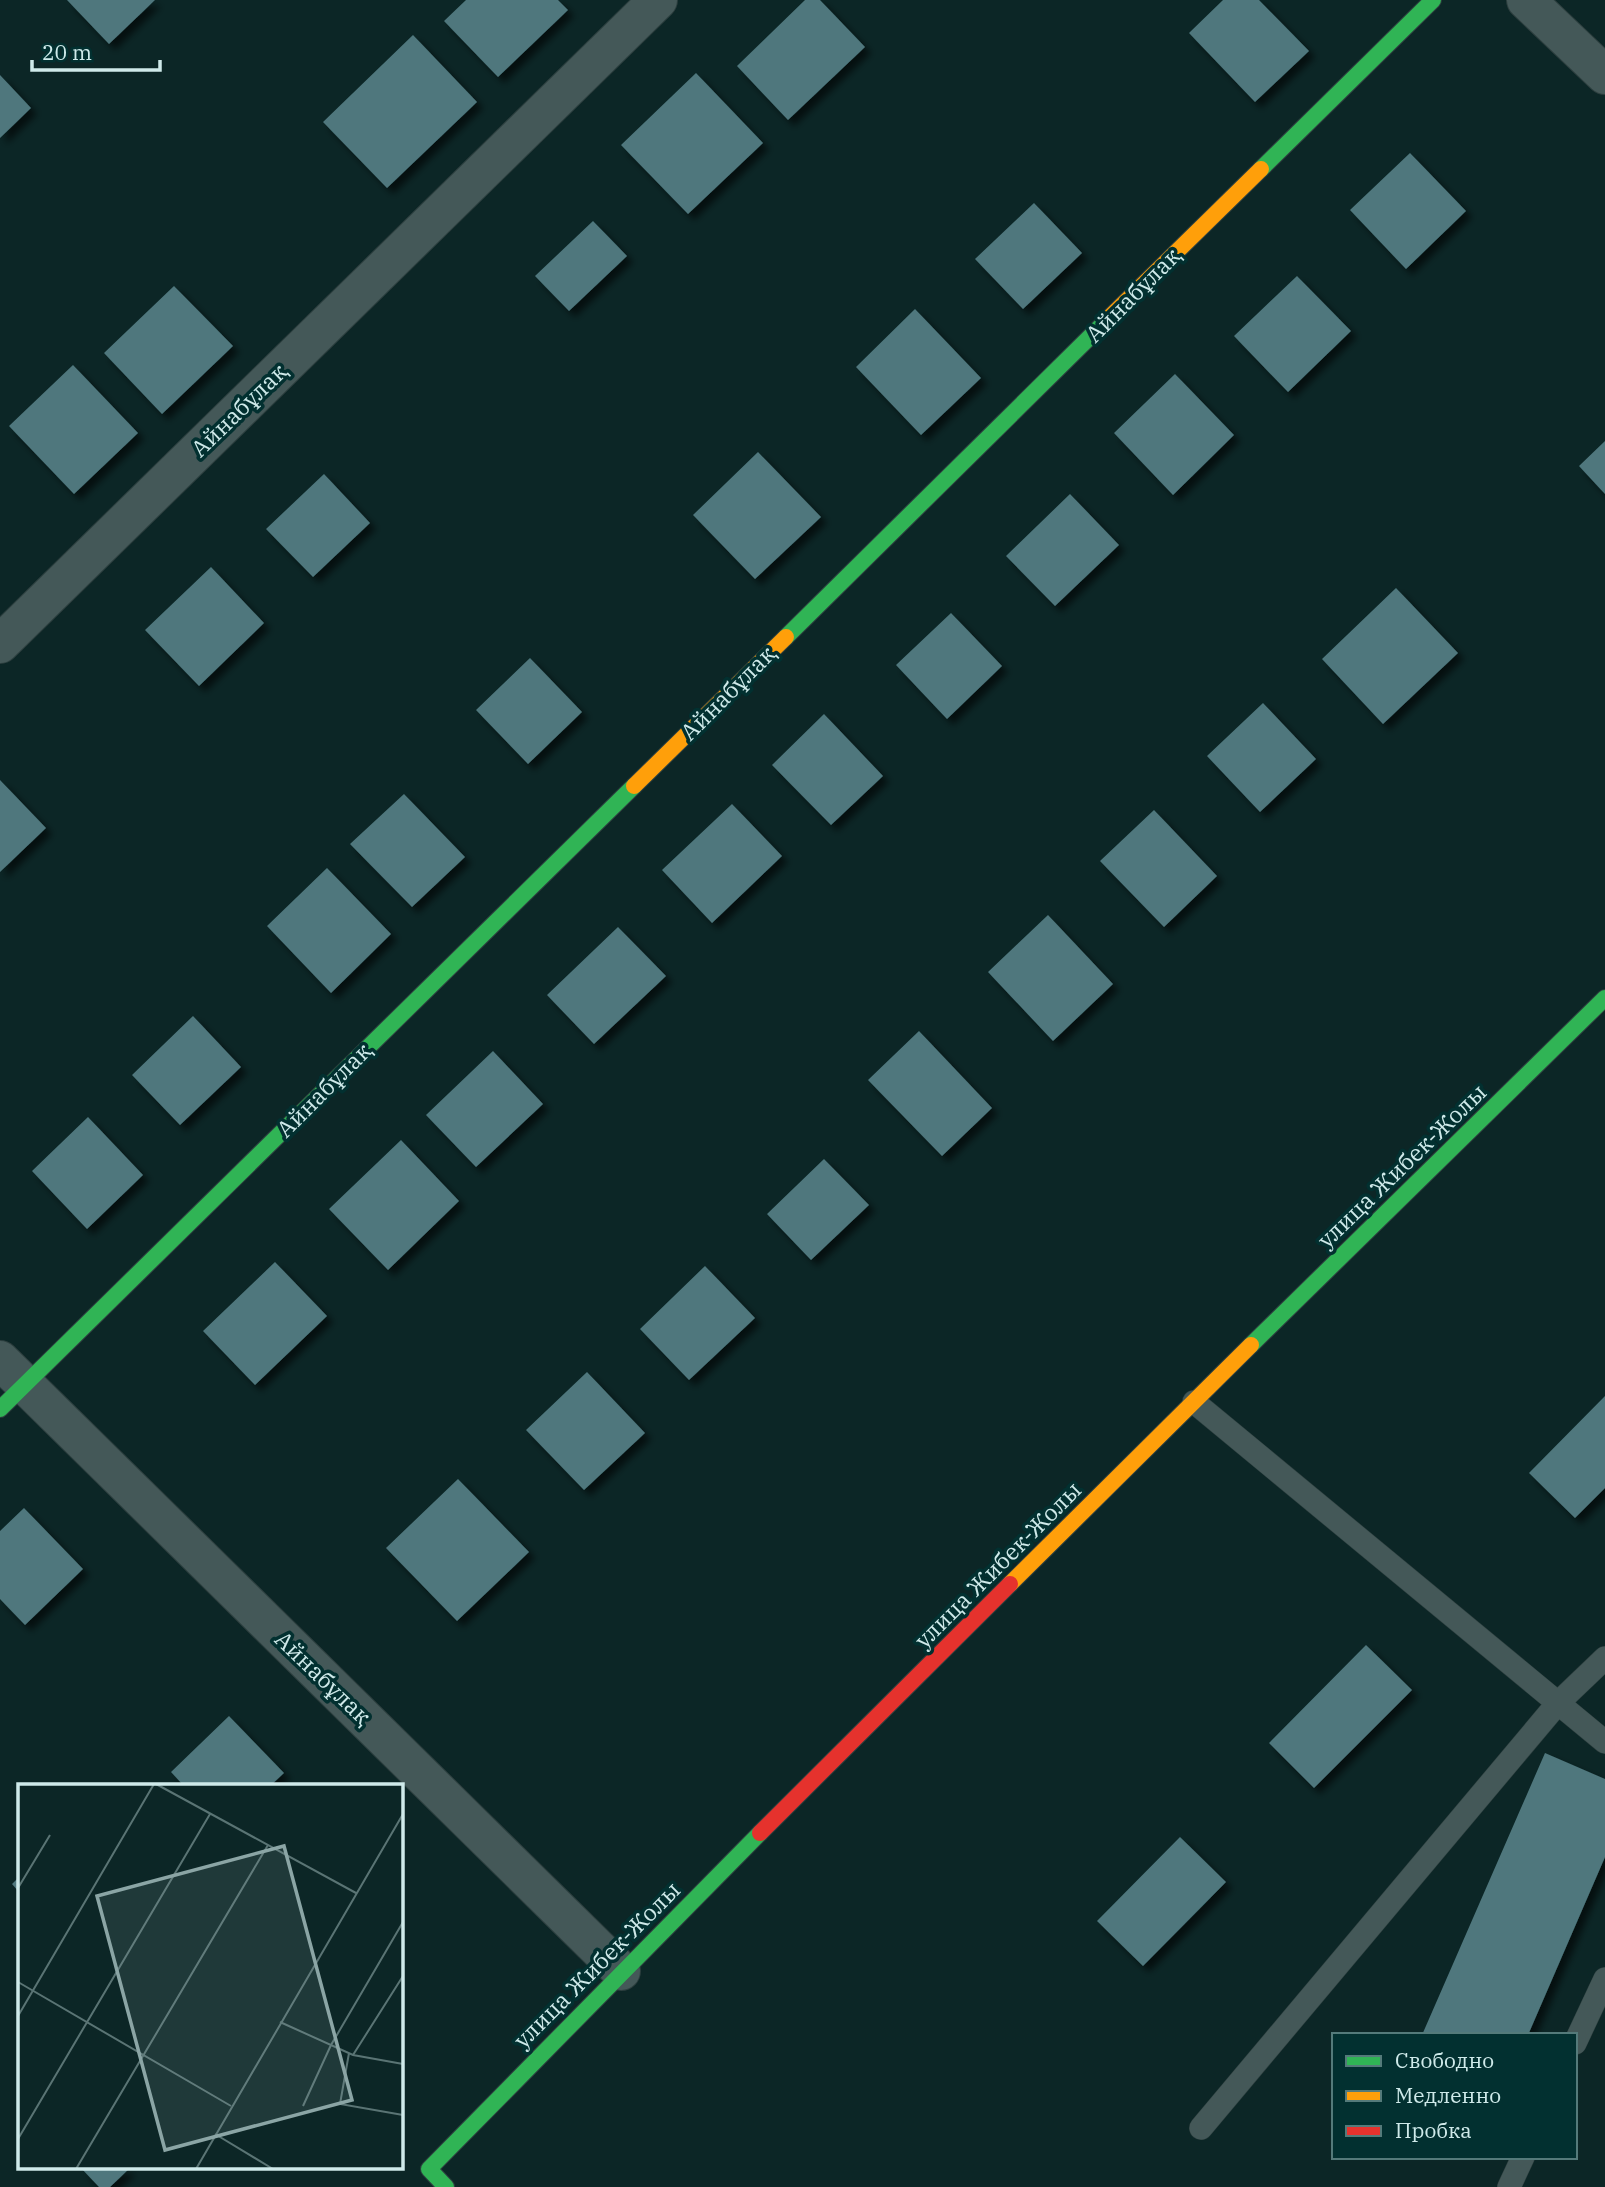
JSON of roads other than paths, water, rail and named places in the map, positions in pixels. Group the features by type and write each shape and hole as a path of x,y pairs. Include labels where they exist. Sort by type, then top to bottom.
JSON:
{"street":[{"name":"Айнабұлақ","path":"0,644 658,0"},
{"name":"Айнабұлақ","path":"621,1971 8,1385 1433,0"},
{"path":"1526,0 1605,75"},
{"name":"улица Жибек-Жолы","path":"429,2181 621,1971 1605,998"}],"lane":[{"path":"1194,1402 1605,1742"},
{"path":"1201,2128 1558,1703 1605,1658"},
{"path":"1577,2039 1605,1979"},
{"path":"1509,2187 1522,2159"}]}
